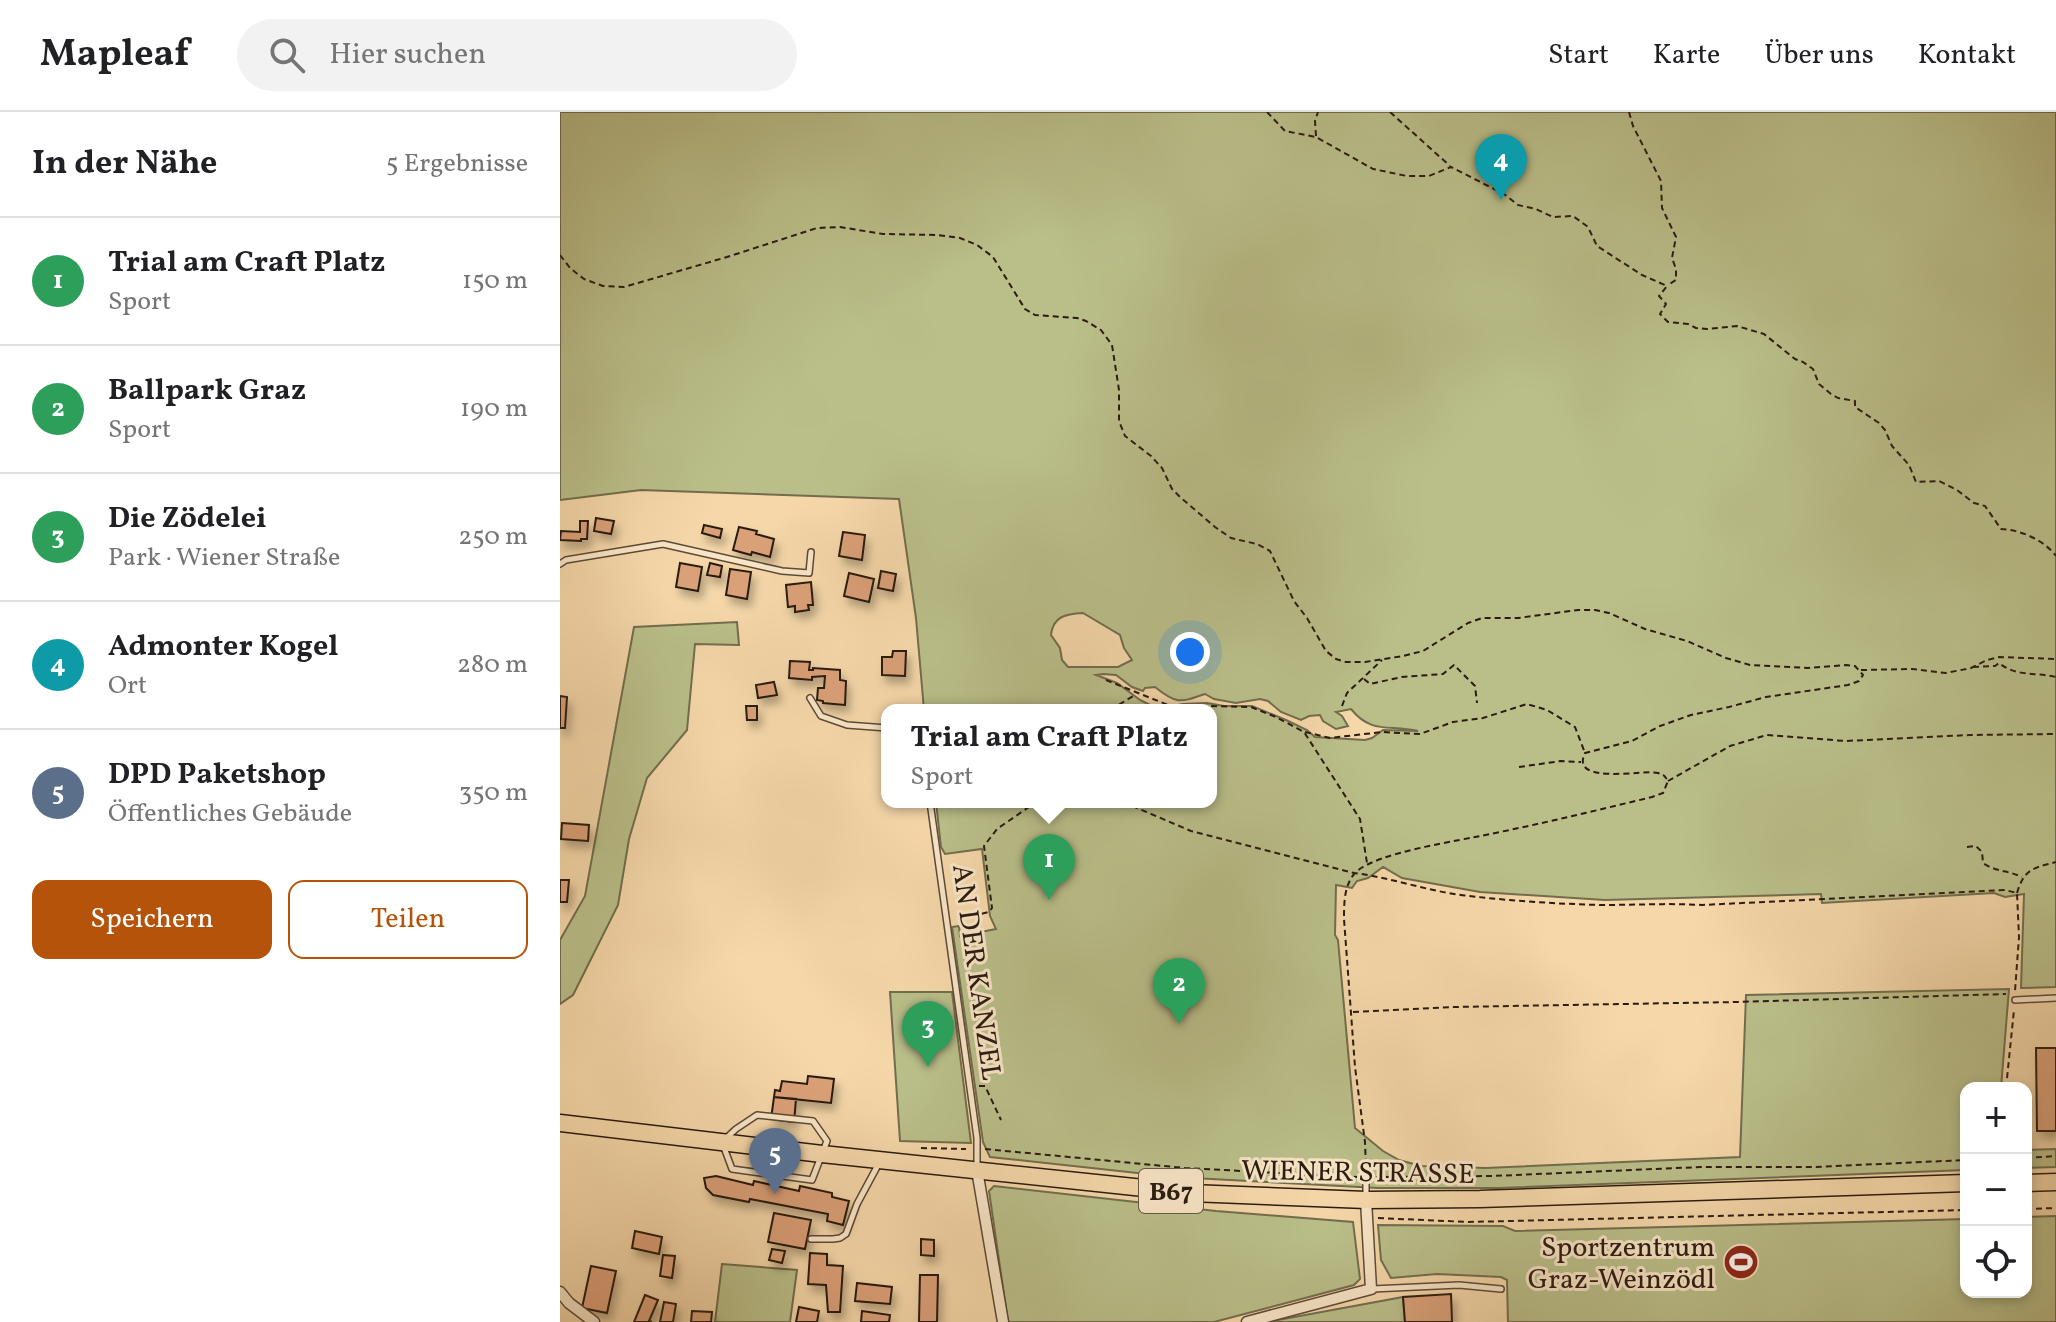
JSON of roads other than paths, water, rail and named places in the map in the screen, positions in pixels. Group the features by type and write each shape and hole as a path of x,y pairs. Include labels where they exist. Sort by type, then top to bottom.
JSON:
{"main road":[{"name":"WIENER STRASSE","path":"560,1123 1191,1193 1366,1200 1480,1199 1960,1183"},
{"path":"2032,1183 2056,1182"}],"street":[{"path":"977,1170 1003,1322"},
{"path":"1247,1322 1371,1289 1366,1200"},
{"path":"560,1292 594,1322"}],"lane":[{"path":"560,564 566,560 663,544 782,571 809,573 811,552"},
{"path":"810,698 821,716 847,725 881,728"},
{"name":"AN DER KANZEL","path":"931,808 977,1138 977,1170"},
{"path":"2015,1000 2056,998"},
{"path":"757,1115 813,1121 827,1141 822,1154 812,1180 732,1169 722,1142 757,1115"},
{"path":"811,1239 840,1238 846,1234 857,1204 881,1160"},
{"path":"1366,1177 1366,1200"},
{"path":"1371,1289 1459,1285 1501,1289"}],"place":[{"name":"Admonter Kogel","path":"1501,200"},
{"name":"Trial am Craft Platz","path":"1049,900"},
{"name":"Ballpark Graz","path":"1179,1024"},
{"name":"Die Zödelei","path":"928,1067"},
{"name":"DPD Paketshop","path":"775,1194"},
{"name":"Sportzentrum Graz-Weinzödl","path":"1741,1262"}]}
